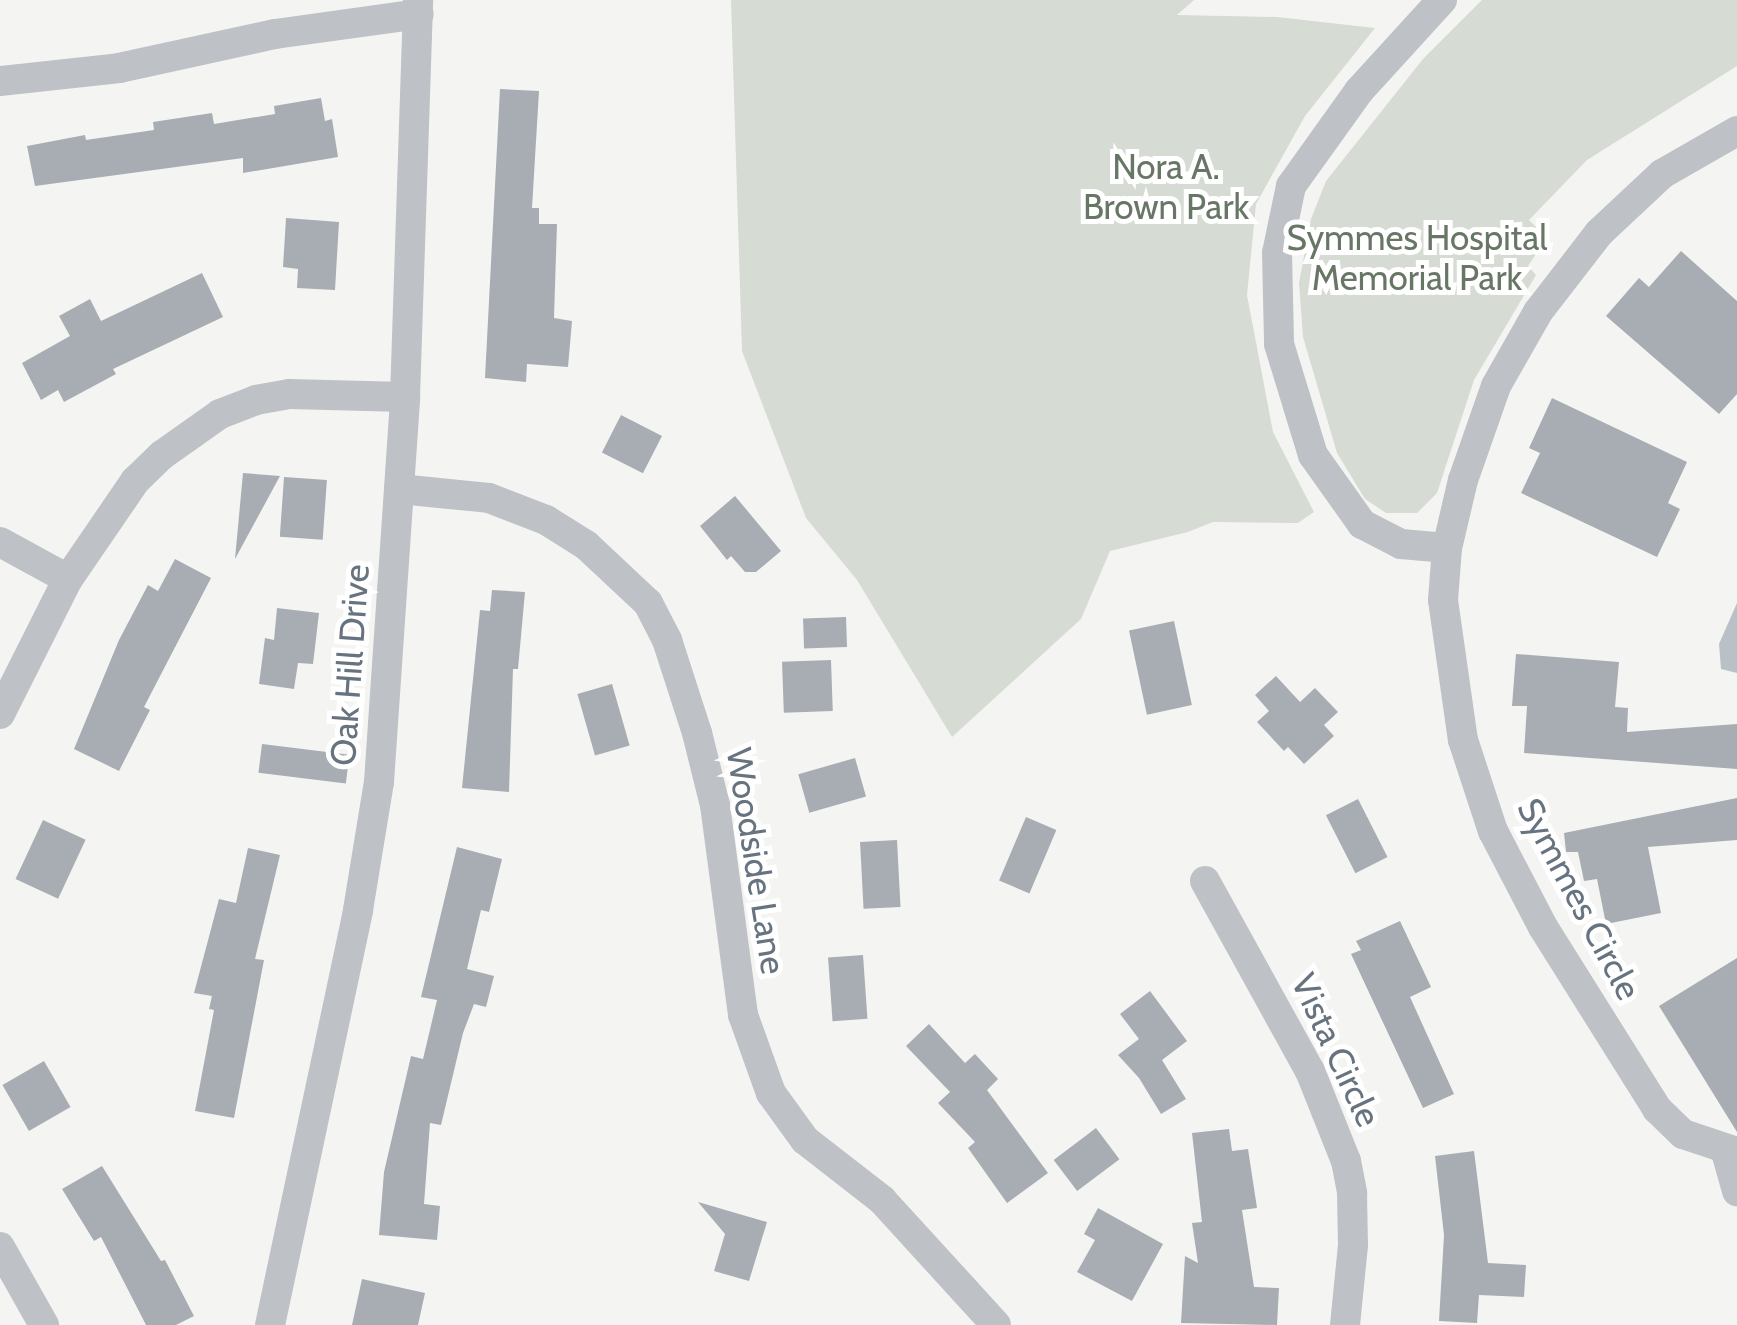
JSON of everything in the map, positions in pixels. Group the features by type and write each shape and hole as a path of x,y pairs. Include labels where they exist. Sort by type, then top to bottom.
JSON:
{"street":[{"path":"1442,0 1360,91 1291,186 1278,253 1279,344 1313,455 1362,524 1401,544 1447,548"},
{"path":"0,81 119,68 418,7"},
{"name":"Oak Hill Drive","path":"270,1325 372,834 384,731 404,397 418,7"},
{"name":"Symmes Circle","path":"1731,1152 1683,1134 1656,1109 1543,926 1494,830 1464,740 1446,646 1443,600 1447,548 1462,480 1496,386 1538,312 1599,234 1662,174 1737,131"},
{"path":"0,714 68,580 134,481 162,454 220,414 256,400 288,394 404,397"},
{"name":"Woodside Lane","path":"399,488 489,498 533,514 586,546 648,603 667,640 698,733 714,806 742,1015 772,1092 805,1140 882,1200 996,1325"},
{"path":"0,542 68,580"},
{"name":"Vista Circle","path":"1205,880 1310,1071 1346,1161 1352,1193 1353,1246 1345,1325"},
{"path":"1731,1152 1737,1191"},
{"path":"0,1247 44,1325"}],"green space":[{"name":"Nora A. Brown Park","path":"731,0 1194,0 1177,15 1277,17 1375,28 1305,116 1256,204 1247,295 1273,432 1314,512 1298,523 1213,522 1110,551 1081,619 952,737 857,580 806,518 742,351"},
{"name":"Symmes Hospital Memorial Park","path":"1482,0 1737,0 1737,66 1587,160 1529,220 1547,238 1528,266 1536,275 1474,380 1437,493 1417,513 1386,513 1365,499 1337,453 1303,337 1299,283 1311,219 1326,181 1423,59"}],"shaded area":[{"path":"1737,603 1737,673 1721,669 1719,644"}],"building":[{"path":"500,89 539,91 532,208 539,208 539,224 557,224 554,318 572,321 568,367 527,364 526,382 485,378"},
{"path":"321,98 325,121 332,119 338,157 243,173 243,158 35,186 27,146 85,135 86,140 154,130 153,122 212,113 214,124 275,114 274,106"},
{"path":"286,218 339,222 335,290 297,288 298,269 283,267"},
{"path":"1681,251 1737,301 1737,394 1719,414 1606,316 1639,278 1649,287"},
{"path":"202,273 223,317 113,369 116,374 64,402 58,390 41,400 22,363 70,336 59,316 90,299 101,321"},
{"path":"1552,398 1687,462 1668,503 1680,509 1657,557 1521,493 1540,453 1529,448"},
{"path":"621,415 662,436 643,473 602,452"},
{"path":"243,473 280,476 235,559"},
{"path":"284,477 327,480 323,540 280,537"},
{"path":"735,496 781,551 756,572 745,572 731,556 727,560 700,526"},
{"path":"175,559 211,578 144,707 150,710 119,771 74,749 119,640 148,585 158,591"},
{"path":"492,590 525,592 518,669 513,669 509,792 462,788 480,610 490,611"},
{"path":"277,608 319,613 313,664 298,663 294,689 259,684 265,638 274,640"},
{"path":"846,617 847,647 804,648 803,619"},
{"path":"1174,621 1192,705 1147,715 1129,631"},
{"path":"1516,654 1619,662 1615,707 1628,708 1627,732 1737,724 1737,769 1524,753 1527,706 1512,706"},
{"path":"831,660 833,711 784,713 782,662"},
{"path":"1276,676 1300,702 1315,688 1338,712 1324,725 1334,736 1304,764 1288,747 1284,751 1257,722 1269,711 1255,695"},
{"path":"612,684 630,746 595,755 577,694"},
{"path":"262,744 349,755 346,784 258,773"},
{"path":"855,758 866,796 809,813 798,774"},
{"path":"1737,798 1737,840 1648,847 1661,913 1606,924 1597,879 1584,881 1578,852 1566,852 1564,833"},
{"path":"1358,799 1388,857 1355,873 1326,815"},
{"path":"1026,817 1056,830 1029,893 999,881"},
{"path":"43,820 86,840 58,899 16,879"},
{"path":"897,840 901,907 864,909 860,842"},
{"path":"457,847 502,859 489,912 481,910 467,969 494,976 486,1007 474,1004 463,1033 441,1125 430,1123 424,1204 440,1206 437,1240 379,1235 384,1172 411,1056 423,1059 437,1000 421,997"},
{"path":"248,848 280,855 255,959 264,960 234,1118 195,1111 214,1010 209,1009 212,996 194,993 219,899 236,903"},
{"path":"1400,921 1431,987 1410,997 1454,1094 1423,1108 1351,954 1361,950 1356,941"},
{"path":"863,955 867,1019 833,1021 828,957"},
{"path":"1737,958 1737,1132 1659,1006"},
{"path":"1150,991 1187,1041 1162,1060 1186,1099 1161,1114 1139,1078 1118,1055 1139,1039 1120,1014"},
{"path":"929,1024 965,1063 975,1054 998,1079 987,1090 1048,1173 1007,1203 968,1148 975,1142 938,1103 950,1092 906,1046"},
{"path":"44,1061 70,1107 29,1131 2,1085"},
{"path":"1096,1128 1119,1159 1077,1191 1054,1160"},
{"path":"1229,1129 1232,1151 1248,1149 1257,1208 1242,1210 1254,1287 1279,1288 1277,1325 1181,1323 1185,1256 1198,1263 1192,1223 1202,1222 1192,1133"},
{"path":"1474,1151 1488,1263 1526,1265 1524,1297 1479,1295 1477,1323 1439,1321 1444,1235 1435,1156"},
{"path":"102,1166 161,1261 165,1260 194,1316 176,1325 146,1325 101,1237 94,1241 62,1189"},
{"path":"698,1202 767,1222 749,1281 714,1271 725,1234"},
{"path":"1098,1208 1163,1244 1132,1301 1077,1272 1095,1240 1084,1234"},
{"path":"362,1279 425,1293 418,1325 352,1325"}]}
